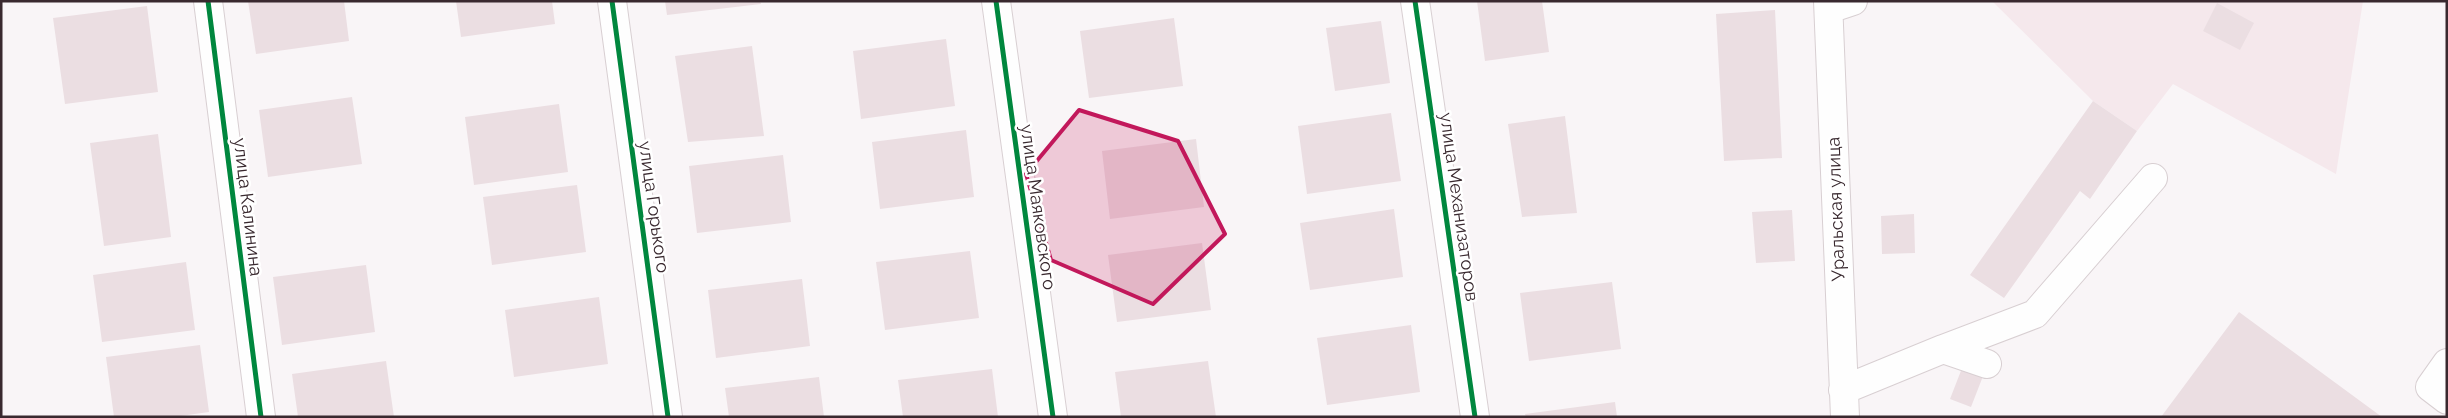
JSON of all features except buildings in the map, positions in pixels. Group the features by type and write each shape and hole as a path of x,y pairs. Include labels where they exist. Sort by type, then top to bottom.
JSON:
{"street":[{"name":"улица Калинина","path":"208,1 261,417"},
{"name":"улица Горького","path":"612,1 668,417"},
{"name":"улица Маяковского","path":"996,1 1053,417"},
{"name":"улица Механизаторов","path":"1415,1 1475,417"},
{"name":"Уральская улица","path":"1837,4 1845,417"},
{"path":"1844,390 2034,314 2153,178"},
{"path":"1943,349 1987,364"},
{"path":"2447,363 2430,387 2447,400"}],"highlighted area":[{"path":"1079,110 1178,141 1225,234 1153,304 1051,260 1026,174"}],"shaded area":[{"path":"1992,1 2363,1 2336,174 2173,84 2137,131 2093,101"}],"cycle path":[{"path":"208,1 261,417"},
{"path":"612,1 668,417"},
{"path":"996,1 1053,417"},
{"path":"1415,1 1475,417"}]}
